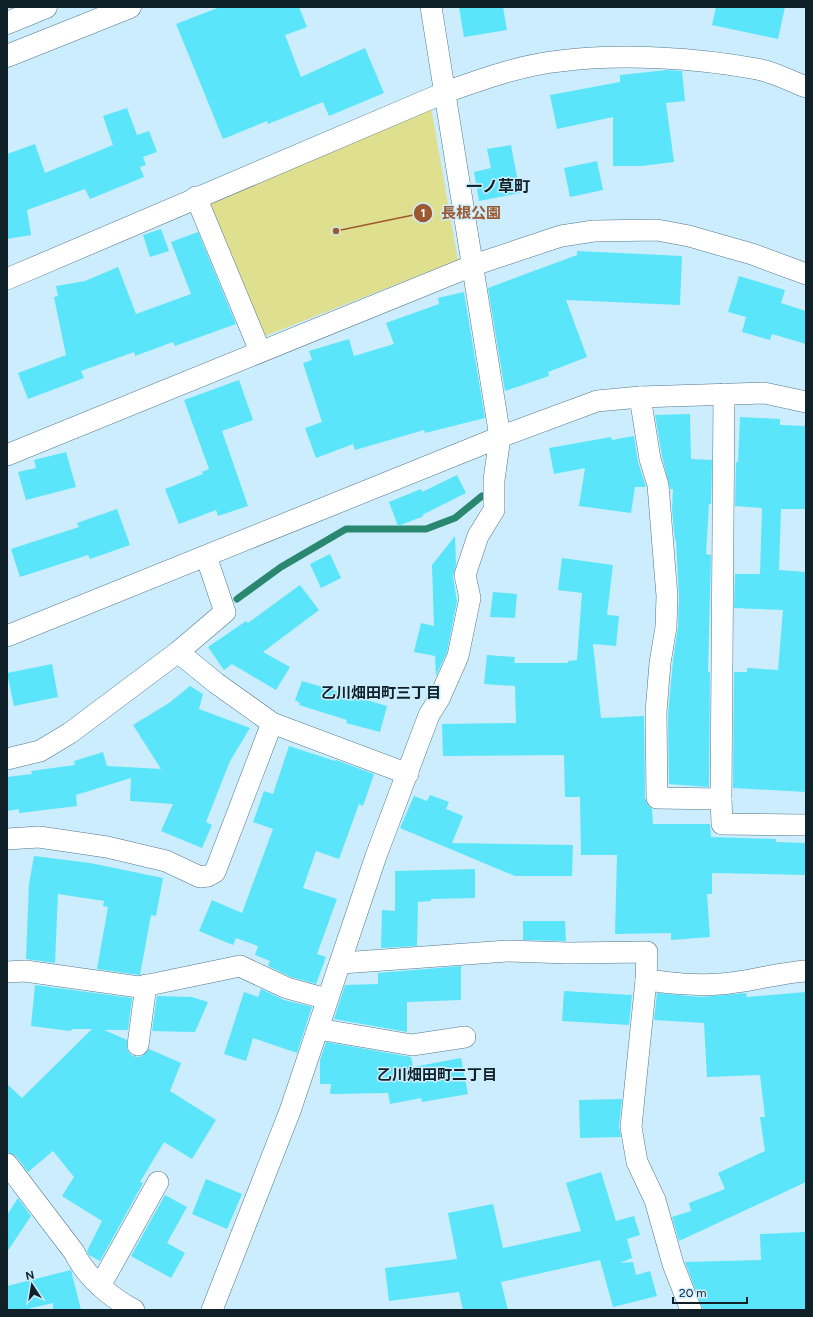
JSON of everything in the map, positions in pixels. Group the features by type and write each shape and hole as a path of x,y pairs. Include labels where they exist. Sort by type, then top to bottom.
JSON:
{"street":[{"path":"7,56 130,7"},
{"path":"212,1310 290,1111 327,999 342,963 376,856 429,715 439,699 458,656 470,598 465,575 478,536 494,510 494,480 500,437 474,265 431,7"},
{"path":"7,23 42,8"},
{"path":"7,279 196,197 446,92 502,73 560,61 606,58 676,60 759,70 806,87"},
{"path":"196,197 260,351"},
{"path":"7,454 474,265 561,236 594,231 657,230 713,242 752,254 806,274"},
{"path":"7,636 500,437 597,401 640,397 764,393 806,402"},
{"path":"724,394 722,824 806,825"},
{"path":"640,397 650,459 658,485 667,596 666,627 660,663 656,712 657,798 721,799"},
{"path":"7,758 40,751 70,733 178,652 225,612 206,556"},
{"path":"178,652 216,683 272,723 408,774"},
{"path":"7,839 39,837 107,847 166,861 200,877 208,876 215,872 272,723"},
{"path":"342,963 507,951 568,953 647,952 646,980 631,1127 637,1162 654,1200 673,1264 691,1310"},
{"path":"7,972 25,971 92,979 126,986 146,985 240,966 287,988 327,999"},
{"path":"646,980 689,985 720,984 785,972 806,971"},
{"path":"138,1045 146,985"},
{"path":"318,1029 412,1045 466,1037"},
{"path":"7,1164 74,1252 79,1262 100,1286 134,1310"},
{"path":"100,1286 158,1182"}],"green space":[{"path":"431,107 458,260 260,338 208,203"}],"building":[{"path":"220,7 299,7 307,27 285,35 301,77 365,48 384,93 329,116 323,102 268,124 267,121 223,139 176,24"},
{"path":"459,7 503,7 507,30 464,37"},
{"path":"716,7 785,7 778,39 712,25"},
{"path":"667,70 682,71 685,101 666,103 674,162 641,166 613,166 613,117 557,129 550,95 620,82 620,75"},
{"path":"127,108 137,135 149,131 157,152 143,157 146,165 140,167 144,177 90,199 85,189 27,210 31,235 7,239 7,154 35,144 45,173 113,145 103,116"},
{"path":"511,145 520,193 479,201 474,172 491,168 487,149"},
{"path":"597,161 603,190 570,197 564,168"},
{"path":"161,229 169,251 150,257 143,235"},
{"path":"198,232 236,324 175,346 173,342 135,356 134,352 81,371 84,378 28,399 18,373 66,355 54,297 58,296 56,286 85,281 118,267 136,314 191,294 171,242"},
{"path":"577,251 682,256 680,305 566,300 587,357 548,372 549,376 505,391 488,288 577,255"},
{"path":"739,276 785,290 781,303 806,311 806,344 772,334 770,340 742,332 746,317 728,312"},
{"path":"464,292 485,418 425,433 424,430 355,450 353,444 316,458 305,428 322,422 303,363 312,360 309,351 349,339 354,356 394,344 386,323 439,304 438,298"},
{"path":"239,380 253,420 222,431 248,506 218,516 216,510 179,524 165,489 203,474 202,472 209,469 184,400"},
{"path":"690,414 691,459 712,460 711,504 709,504 706,554 711,555 708,672 710,672 709,787 669,784 668,715 673,660 678,627 679,595 676,540 672,509 673,489 670,489 662,456 655,415"},
{"path":"740,417 780,419 780,425 806,426 806,509 781,509 779,570 806,572 806,792 733,788 734,672 747,672 747,668 778,670 783,610 734,608 735,574 760,574 762,508 735,506 736,462 738,462"},
{"path":"634,436 638,462 646,487 635,487 631,513 579,506 585,468 554,474 549,448 611,437 612,440"},
{"path":"66,452 76,487 26,500 18,472 36,468 34,460"},
{"path":"457,475 466,493 422,515 424,516 398,526 389,502 421,489 422,492"},
{"path":"117,509 130,545 90,559 88,555 20,577 11,549 79,527 77,523"},
{"path":"455,536 456,565 453,577 457,601 447,652 436,676 435,656 414,652 421,623 434,626 432,565"},
{"path":"330,554 341,578 321,588 310,564"},
{"path":"562,558 613,565 607,615 619,616 616,646 593,644 601,718 644,716 645,798 647,804 652,809 653,824 710,824 711,837 776,839 776,842 806,843 806,875 712,873 712,894 707,894 710,937 671,940 671,933 615,934 617,855 581,855 580,797 565,797 564,755 443,756 442,724 516,723 515,686 484,684 487,655 515,657 514,663 568,663 568,661 577,660 582,593 558,590"},
{"path":"300,585 319,610 263,652 290,667 276,690 232,664 224,670 208,647 246,621 248,623"},
{"path":"493,592 517,594 515,618 490,617"},
{"path":"52,664 58,697 14,706 7,673"},
{"path":"302,681 387,706 380,732 346,723 347,720 299,705 300,703 295,700"},
{"path":"190,686 203,694 199,709 250,728 230,761 206,822 212,825 202,848 161,831 173,804 130,801 131,778 76,795 77,806 19,813 19,809 7,811 7,777 32,774 31,771 75,765 74,761 103,752 107,766 161,769 133,725 169,703"},
{"path":"289,746 335,761 336,760 374,774 363,806 359,804 339,859 316,851 303,888 337,899 317,954 326,957 316,984 291,977 268,966 270,961 255,955 258,946 236,938 233,945 199,931 212,900 242,913 273,829 253,822 264,791 273,794"},
{"path":"430,795 449,802 446,809 463,816 452,843 573,845 572,876 515,876 400,828 414,796 427,801"},
{"path":"34,856 90,863 163,878 156,916 151,915 140,975 97,969 108,907 103,906 104,901 58,894 55,963 26,959 29,884"},
{"path":"475,869 475,898 431,899 431,901 418,902 417,946 381,948 382,910 395,911 395,871"},
{"path":"523,921 565,921 566,941 523,940"},
{"path":"461,966 461,1000 407,1002 407,1032 334,1019 345,985 378,984 378,973"},
{"path":"35,985 132,998 128,1030 104,1030 127,1040 127,1049 131,1055 137,1057 142,1056 149,1049 181,1063 170,1091 216,1120 192,1159 164,1142 140,1182 143,1183 100,1261 89,1255 87,1251 102,1221 62,1196 74,1177 53,1151 28,1172 16,1156 7,1152 7,1084 22,1098 92,1029 72,1029 71,1031 31,1026"},
{"path":"261,989 284,1000 312,1007 297,1053 253,1038 246,1061 224,1054 244,992 258,997"},
{"path":"564,991 632,995 629,1025 562,1021"},
{"path":"806,992 806,1182 679,1241 672,1217 691,1211 689,1203 725,1189 718,1173 765,1151 760,1117 765,1117 760,1075 707,1077 704,1023 654,1020 657,993 701,997 746,993 747,997"},
{"path":"157,996 192,997 208,1002 195,1032 152,1031"},
{"path":"326,1042 411,1057 413,1067 461,1058 468,1094 422,1102 421,1098 390,1104 388,1093 330,1094 331,1084 320,1084 320,1060"},
{"path":"622,1099 619,1126 621,1137 580,1138 579,1100"},
{"path":"601,1172 616,1221 634,1216 640,1235 627,1239 632,1258 620,1263 633,1262 636,1275 650,1271 657,1296 613,1307 600,1260 501,1282 508,1310 463,1310 459,1292 389,1301 385,1268 457,1259 448,1213 493,1204 503,1248 581,1231 566,1183"},
{"path":"206,1179 242,1194 227,1229 192,1214"},
{"path":"165,1195 187,1207 167,1243 185,1253 171,1278 131,1256"},
{"path":"18,1198 31,1216 7,1252 7,1215"},
{"path":"806,1232 806,1310 703,1310 685,1262 761,1260 760,1234"},
{"path":"71,1270 81,1310 53,1310 53,1303 23,1310 7,1310 7,1286"}],"waterway":[{"path":"237,599 281,567 346,529 426,529 455,518 482,496"}],"place":[{"name":"長根公園","path":"336,231"}],"district":[{"name":"一ノ草町","path":"498,186"},
{"name":"乙川畑田町三丁目","path":"381,693"},
{"name":"乙川畑田町二丁目","path":"437,1075"}]}
